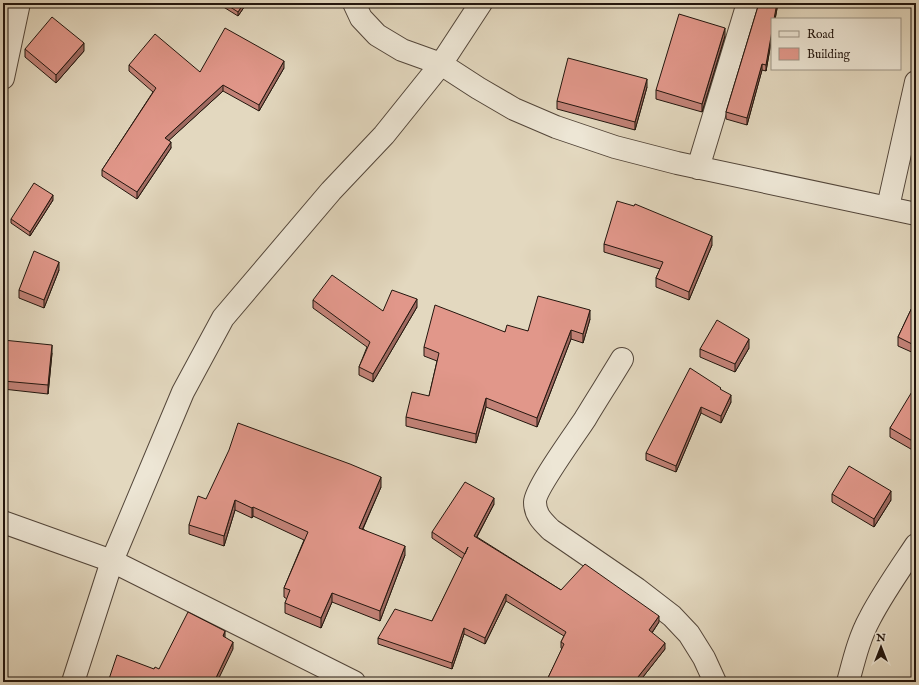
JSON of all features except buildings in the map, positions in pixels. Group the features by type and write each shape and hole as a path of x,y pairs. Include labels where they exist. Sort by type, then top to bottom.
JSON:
{"street":[{"path":"3,78 19,3"},
{"path":"354,3 361,18 378,35 402,50 441,64 514,109 556,127 615,147 698,168 916,214"},
{"path":"73,682 112,561 183,392 223,318 331,191 384,135 441,64 481,3"},
{"path":"698,168 748,3"},
{"path":"888,207 916,82"},
{"path":"622,359 548,474 535,500 536,512 541,521 551,530 637,589 672,616 689,634 704,658 715,682"},
{"path":"3,522 112,561 350,681"},
{"path":"848,682 856,650 869,619 916,545"}]}
